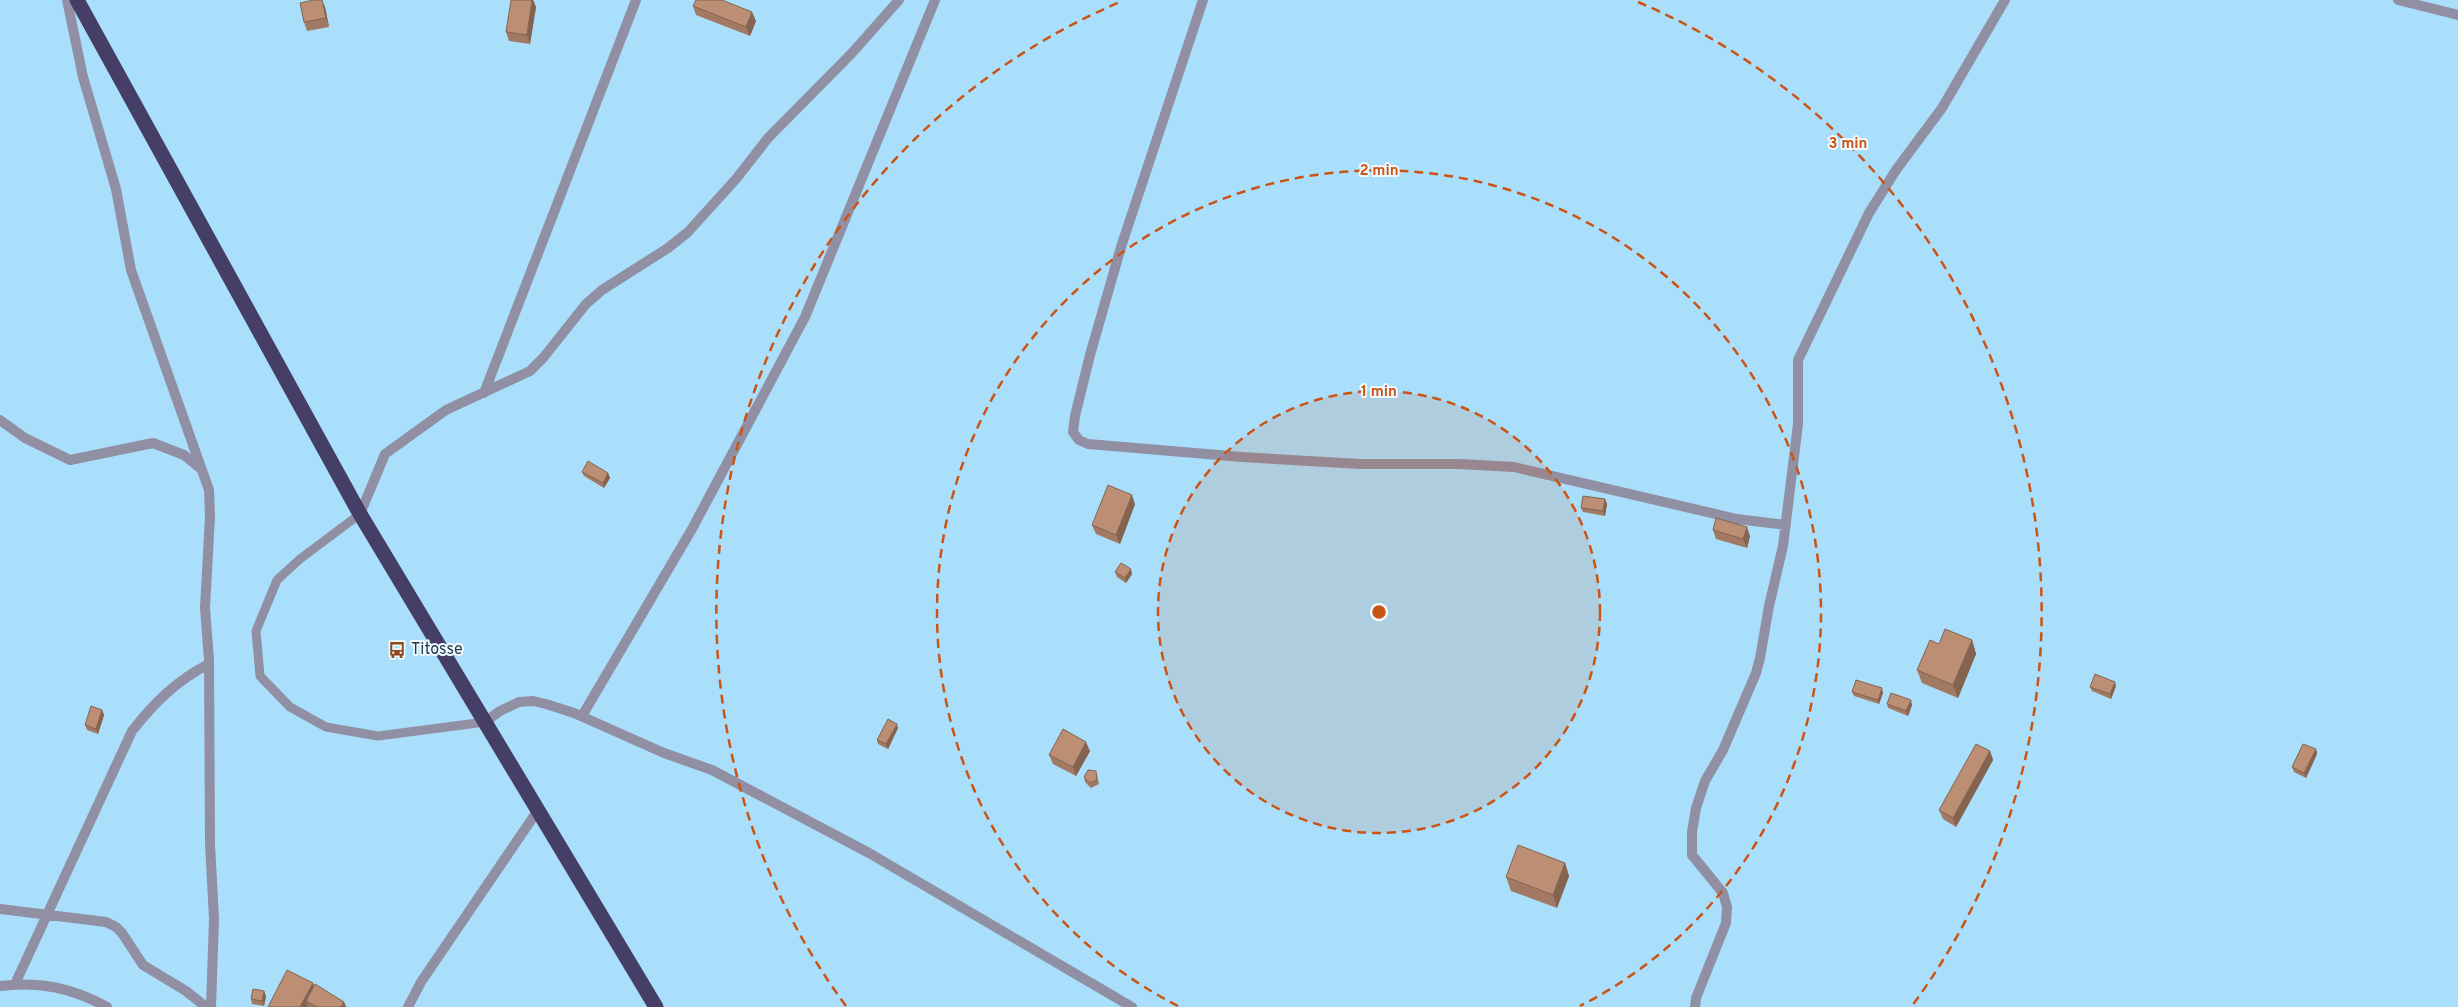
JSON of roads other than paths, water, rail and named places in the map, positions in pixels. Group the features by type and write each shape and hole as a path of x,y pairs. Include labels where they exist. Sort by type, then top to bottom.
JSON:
{"highway":[{"path":"77,0 360,514 656,1007"}],"street":[{"path":"67,0 82,77 116,189 131,270 209,490 210,516 205,608 209,664 210,844 214,920 211,1007"},
{"path":"484,393 636,0"},
{"path":"360,514 385,454 446,410 530,371 602,290 668,248 688,232 736,179 768,138 852,53 899,0"},
{"path":"582,716 692,530 804,317 934,0"},
{"path":"1203,0 1121,247 1090,355 1075,416 1073,432 1079,440 1088,444 1242,458 1360,464 1460,464 1514,467 1737,519 1786,525"},
{"path":"1695,1007 1696,998 1726,923 1728,907 1723,893 1692,854 1692,832 1696,808 1705,782 1723,750 1756,674 1786,525 1798,424 1798,360 1869,213 1896,170 1942,108 2005,0"},
{"path":"2398,0 2458,15"},
{"path":"0,420 26,438 70,460 153,443 184,455 203,472"},
{"path":"14,984 132,731 152,705 191,673 209,664"},
{"path":"484,722 500,711 519,702 533,701 582,716 664,753 712,770 870,853 1132,1007"},
{"path":"408,1007 421,982 538,810"},
{"path":"0,909 106,922 116,927 143,965 186,991 206,1007"},
{"path":"0,986 14,984 52,986 78,992 107,1007"}],"lane":[{"path":"360,514 300,559 276,580 256,631 260,676 290,707 326,728 378,736 484,722"}],"place":[{"name":"Titosse","path":"397,650"}]}
